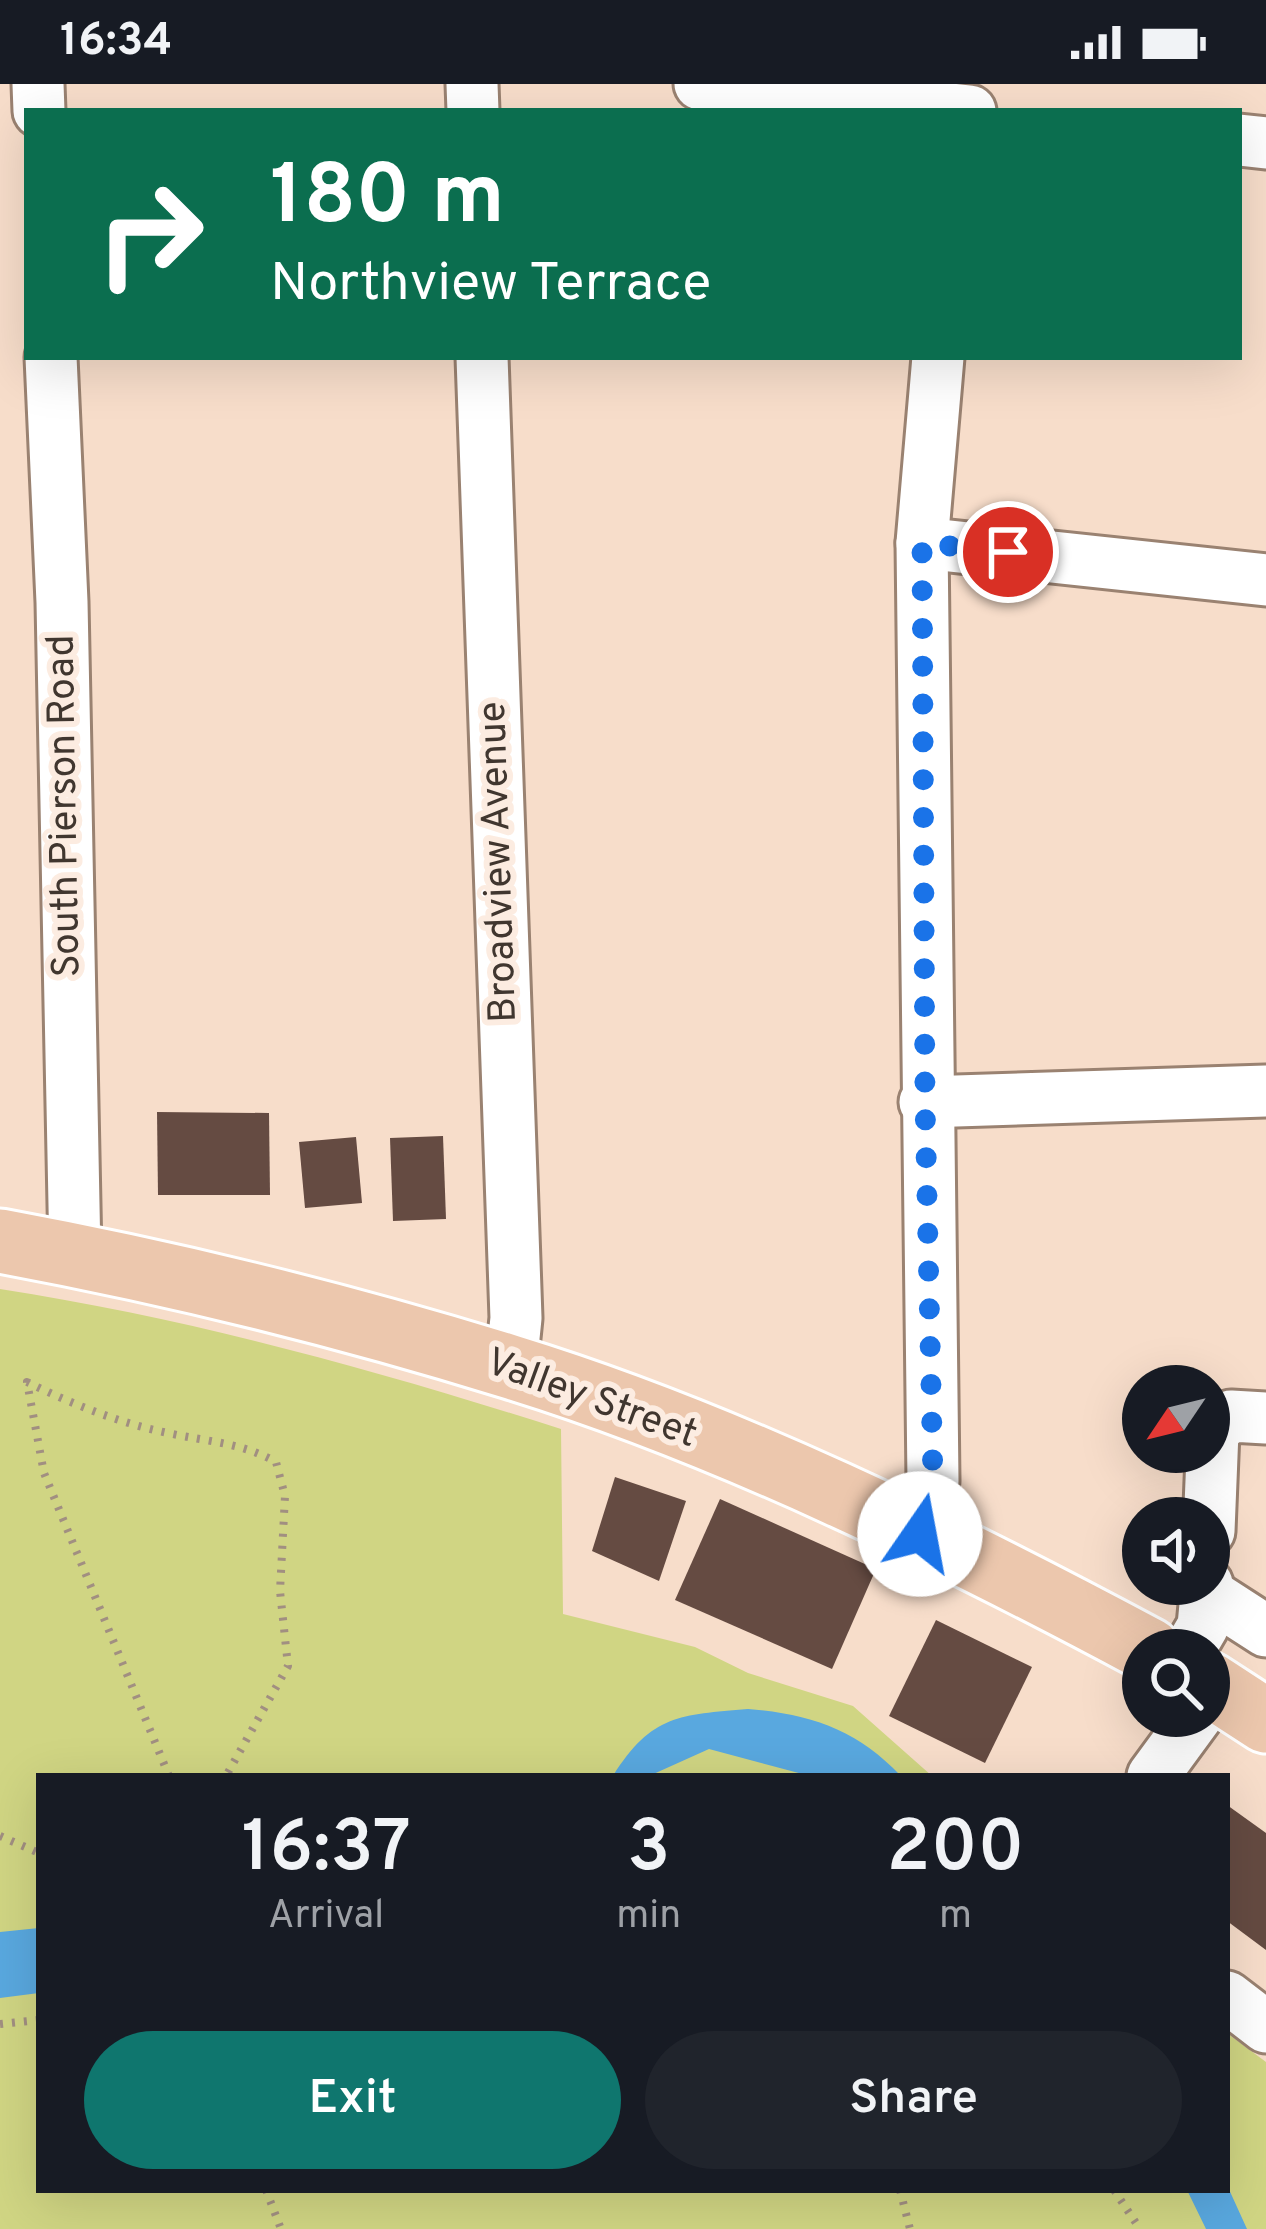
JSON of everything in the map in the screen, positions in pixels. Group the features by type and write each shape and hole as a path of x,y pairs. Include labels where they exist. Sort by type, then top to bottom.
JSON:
{"main road":[{"name":"Valley Street","path":"0,1241 243,1291 511,1367 651,1418 920,1534 1122,1636"},
{"path":"1230,1700 1266,1721"}],"street":[{"path":"700,84 936,108"},
{"name":"South Pierson Road","path":"51,360 62,602 75,1255"},
{"name":"Broadview Avenue","path":"482,360 516,1318 511,1367"},
{"path":"920,1534 933,1481 922,543 938,360"},
{"path":"922,543 1266,580"},
{"path":"925,1102 1266,1091"},
{"path":"1210,1497 1213,1430 1231,1416 1266,1418"},
{"path":"1230,1604 1266,1630"},
{"path":"1155,1773 1174,1737"},
{"path":"1230,1999 1266,2026"}],"path":[{"path":"168,1773 44,1473 27,1382 84,1409 168,1433 249,1447 276,1462 287,1527 280,1591 288,1666 228,1773"},
{"path":"0,1836 36,1852"},
{"path":"0,2024 36,2020"},
{"path":"267,2193 280,2229"},
{"path":"901,2193 910,2229"},
{"path":"1116,2193 1140,2229"}],"green space":[{"path":"0,1289 143,1315 284,1348 561,1429 563,1614 695,1647 748,1673 853,1706 929,1773 36,1773 36,2193 1230,2193 1230,2035 1266,2062 1266,2229 0,2229"}],"water":[{"path":"748,1709 812,1720 850,1736 898,1773 799,1773 709,1749 656,1773 615,1773 655,1729 704,1713"},
{"path":"36,1928 36,1993 0,1998 0,1932"},
{"path":"1230,2192 1247,2229 1206,2229 1188,2193"}],"building":[{"path":"157,1112 269,1113 270,1195 158,1195"},
{"path":"443,1136 446,1219 393,1221 390,1138"},
{"path":"356,1137 362,1203 305,1208 299,1142"},
{"path":"615,1477 686,1501 659,1581 592,1551"},
{"path":"720,1499 876,1569 832,1669 675,1600"},
{"path":"936,1620 1032,1667 985,1763 889,1716"},
{"path":"1230,1807 1266,1833 1266,1950 1230,1923"}],"route":[{"path":"920,1534 933,1481 922,543 1008,552"}]}
